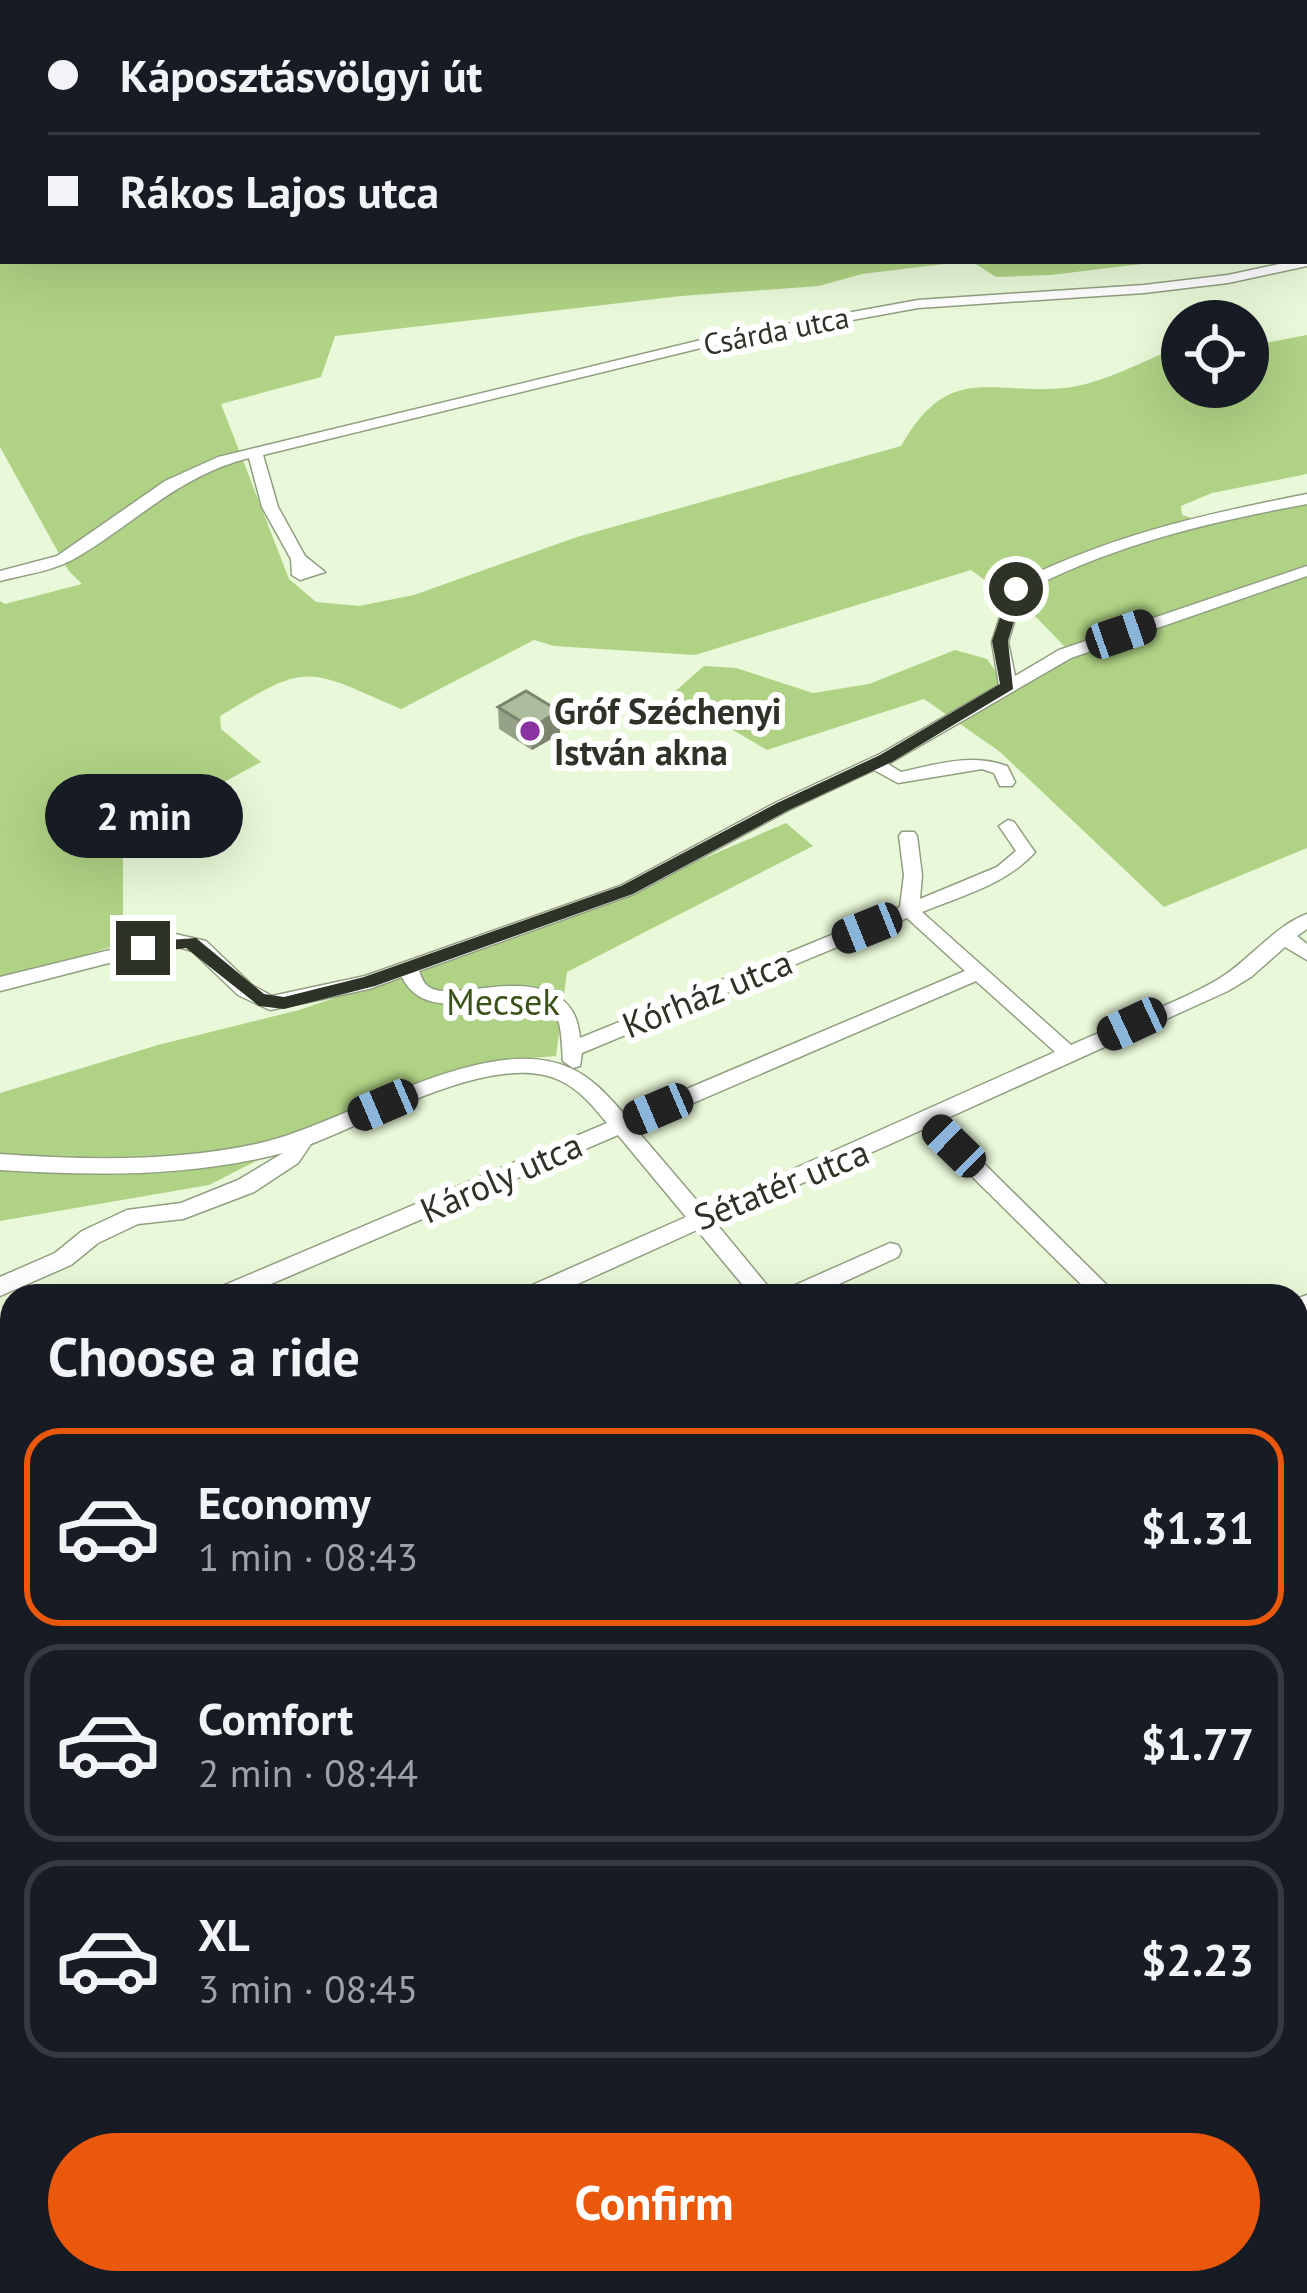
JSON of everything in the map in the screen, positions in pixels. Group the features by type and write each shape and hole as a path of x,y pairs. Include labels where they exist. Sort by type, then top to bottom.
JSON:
{"street":[{"name":"Csárda utca","path":"0,576 63,559 170,484 223,460 655,354 878,310 1207,282 1297,264"},
{"path":"255,452 270,507 298,559"},
{"path":"1008,686 1000,641 1016,589 1050,570 1160,528 1307,500"},
{"path":"0,984 175,940 199,946 245,990 270,1003 326,994 627,890 783,806 875,763 1065,654 1307,571"},
{"path":"875,763 898,778 983,764 1001,770 1006,782"},
{"name":"Kórház utca","path":"572,1049 1021,860 1025,852 1008,826"},
{"path":"908,836 913,875 909,910 1069,1054"},
{"name":"Sétatér utca","path":"555,1284 1213,992 1268,956 1284,936 1307,920"},
{"path":"1284,936 1307,954"},
{"path":"408,968 416,988 430,995 508,991 546,999 568,1018 574,1073"},
{"name":"Károly utca","path":"249,1284 978,973"},
{"path":"0,1162 105,1168 165,1165 303,1140 409,1094 469,1075 513,1066 554,1067 574,1073 755,1284"},
{"path":"928,1120 1090,1284"},
{"path":"7,1284 135,1216 183,1211 246,1186 291,1158 303,1140"},
{"path":"818,1284 890,1251"}],"green space":[{"path":"0,264 944,264 862,274 819,286 681,296 335,336 321,377 221,404 289,579 316,602 359,606 414,595 577,537 901,446 936,402 972,388 1079,386 1161,355 1161,408 1269,408 1269,342 1307,335 1307,474 1212,493 1181,506 1182,515 1201,521 1307,502 1307,848 1164,907 999,751 924,699 767,750 672,694 704,666 736,668 813,693 869,684 955,650 987,659 1003,682 1067,649 1037,618 971,570 695,655 554,646 534,640 401,709 326,679 292,679 273,686 220,716 221,729 261,762 123,837 123,918 134,940 0,981 0,601 5,604 82,584 68,570 0,447"},
{"path":"976,264 1141,264 1051,275 996,277"},
{"name":"Mecsek","path":"786,823 813,846 567,972 556,1056 492,1061 344,1116 209,1185 0,1221 0,1093 158,1045 299,1010 544,927"}],"building":[{"path":"526,691 559,711 531,728 498,707"}],"place":[{"name":"Gróf Széchenyi István akna","path":"530,731"}],"route":[{"path":"143,948 175,940 189,942 259,999 284,1003 369,982 627,890 783,806 886,758 1008,686 1000,641 1016,589"}]}
